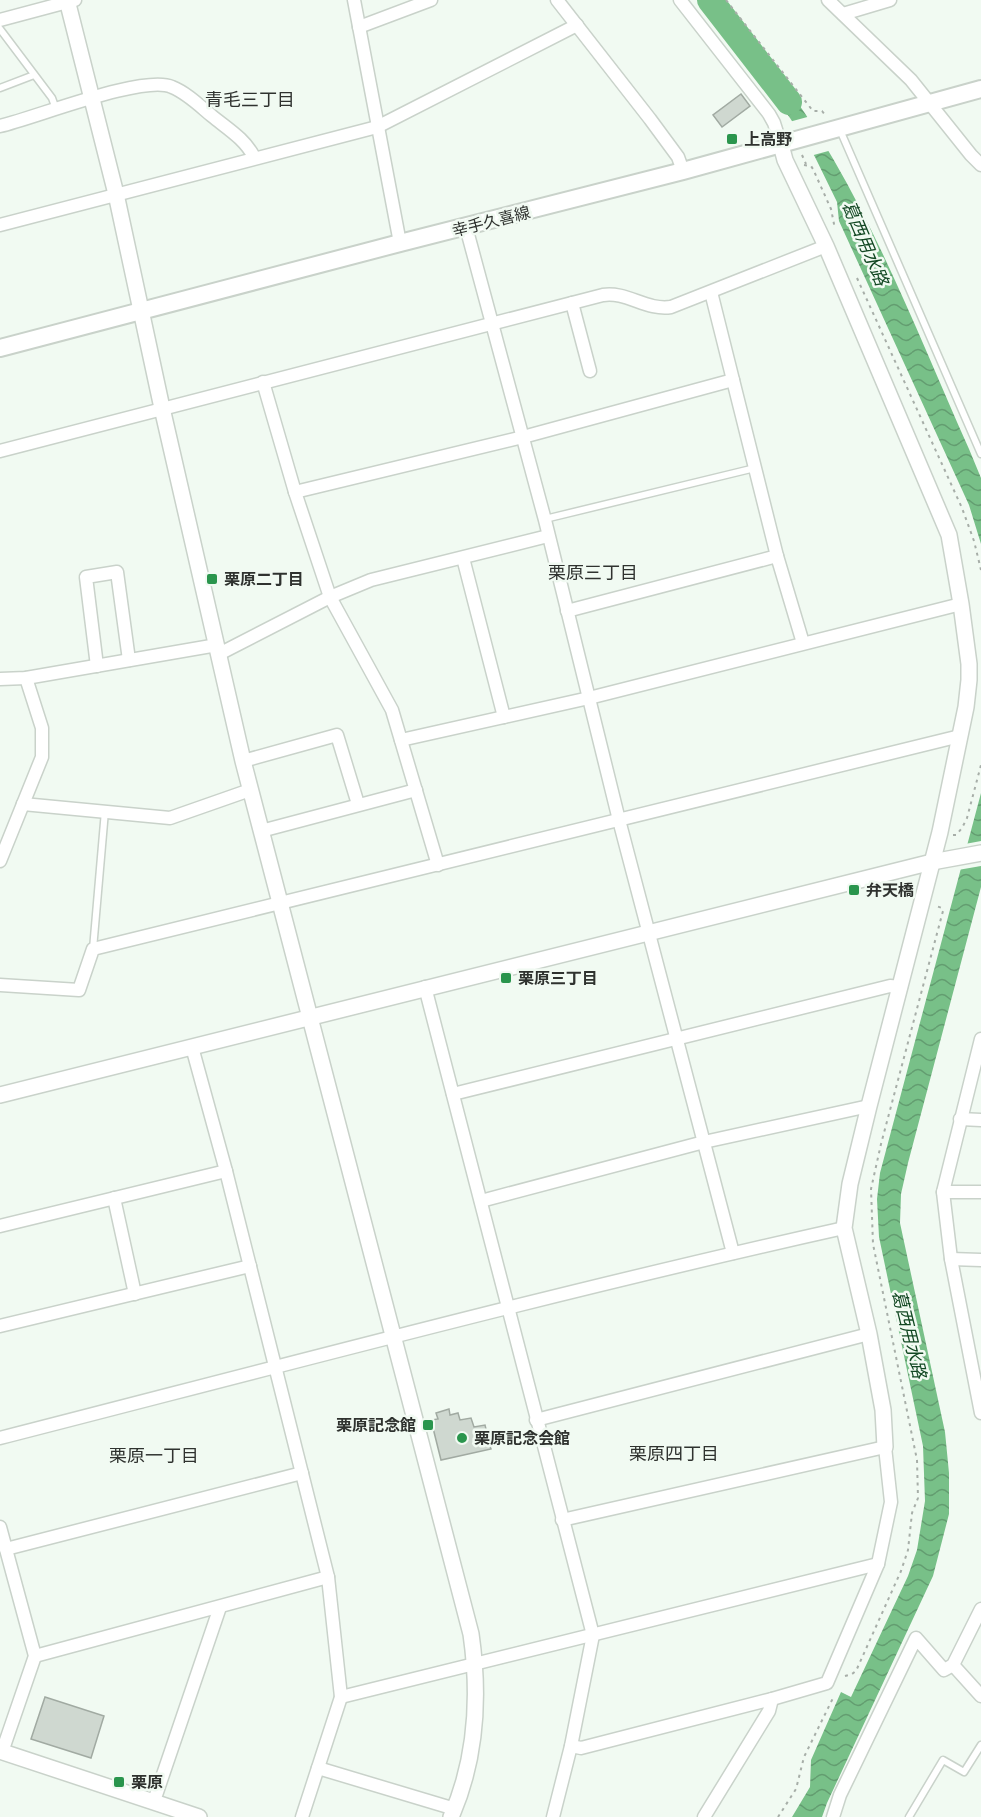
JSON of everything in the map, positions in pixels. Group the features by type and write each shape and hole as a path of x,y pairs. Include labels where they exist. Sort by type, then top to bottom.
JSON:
{"main road":[{"name":"幸手久喜線","path":"0,348 683,171 792,147 832,125 981,89"}],"street":[{"path":"354,0 400,243"},
{"path":"359,27 431,0"},
{"path":"557,0 678,157 683,171"},
{"path":"571,1746 581,1748 822,1686 827,1683 878,1564 891,1502 883,1410 869,1334 844,1228 850,1184 868,1106 932,862 960,736 969,680 961,604 949,535 826,246 784,160 792,147 680,0"},
{"path":"828,0 911,80 981,165"},
{"path":"843,14 890,0"},
{"path":"0,20 70,1 116,194 162,408 250,790 471,1634 475,1662 475,1732 470,1761 453,1813 318,1768"},
{"path":"0,225 254,157 377,127 577,25"},
{"path":"0,126 147,84 170,86 190,98 247,144 254,157"},
{"path":"466,227 545,520 619,820 733,1253"},
{"path":"0,451 609,294 663,309 826,246"},
{"path":"711,292 777,556 803,643"},
{"path":"572,303 590,371"},
{"path":"295,492 523,436 733,380"},
{"path":"264,382 295,492 330,597 392,710 438,865"},
{"path":"0,679 26,678 129,660 218,650 371,580 548,536"},
{"path":"567,611 777,556"},
{"path":"463,558 504,717"},
{"path":"97,666 86,577 117,572 129,660"},
{"path":"401,740 589,698 961,604"},
{"path":"0,861 42,757 42,728 26,678"},
{"path":"243,761 337,735 358,804"},
{"path":"0,985 80,990 93,949 960,736"},
{"path":"23,804 105,810 170,818 250,790"},
{"path":"261,831 416,790"},
{"path":"0,1095 425,987 932,862 981,853"},
{"path":"453,1094 890,986 901,987"},
{"path":"425,987 593,1635 571,1746 553,1817"},
{"path":"981,1039 979,1055 960,1119 943,1192 951,1259 981,1413"},
{"path":"192,1047 226,1171 328,1577 341,1696 302,1817"},
{"path":"481,1200 704,1142 868,1106"},
{"path":"960,1119 981,1120"},
{"path":"0,1226 226,1171"},
{"path":"943,1192 981,1192"},
{"path":"114,1198 135,1294"},
{"path":"0,1438 509,1307 844,1228"},
{"path":"951,1259 981,1260"},
{"path":"0,1326 250,1266"},
{"path":"536,1420 869,1334"},
{"path":"562,1520 885,1447"},
{"path":"6,1549 302,1473"},
{"path":"0,1527 35,1656 1,1752 199,1817"},
{"path":"341,1696 878,1564"},
{"path":"35,1656 328,1577"},
{"path":"154,1801 220,1606"},
{"path":"833,1817 840,1795 916,1638 944,1670 953,1665 981,1609"},
{"path":"953,1665 981,1696"},
{"path":"704,1817 770,1711 772,1699"}],"lane":[{"path":"0,29 52,98 56,110"},
{"path":"0,88 34,75"},
{"path":"832,125 981,454"},
{"path":"545,520 755,468"},
{"path":"93,949 105,810"},
{"path":"909,1817 943,1760 964,1772 981,1745"}],"path":[{"path":"726,0 813,111 822,111 832,125"},
{"path":"792,147 813,169 831,209 835,229"},
{"path":"801,166 806,164"},
{"path":"854,272 962,508 974,541 981,570"},
{"path":"949,835 956,835 964,824 981,765"},
{"path":"843,1677 856,1671 901,1571 908,1550 912,1513 918,1498 915,1449 873,1244 871,1189 943,911 942,908 930,903"},
{"path":"778,1817 796,1789 804,1757 838,1687"}],"water":[{"path":"774,70 805,113 859,205 905,302 981,478 981,544 969,505 839,221 837,202 815,157 790,118 761,80"},
{"path":"981,793 981,887 901,1194 900,1223 945,1432 949,1473 949,1514 933,1576 822,1817 792,1817 810,1787 811,1760 841,1692 851,1697 908,1576 917,1550 925,1501 923,1446 879,1237 877,1199 880,1173"}],"pier":[{"path":"811,116 832,150 810,156 789,122"},
{"name":"弁天橋","path":"981,841 981,866 958,870 965,844"}],"building":[{"path":"741,94 750,106 722,127 713,115"},
{"name":"栗原記念会館","path":"449,1409 450,1415 458,1413 460,1420 471,1418 474,1427 485,1425 491,1449 441,1460 431,1420 438,1419 436,1413"},
{"path":"45,1697 104,1716 91,1758 31,1739"}],"waterway":[{"name":"葛西用水路","path":"710,0 789,102"}],"place":[{"name":"上高野","path":"732,139"},
{"name":"栗原二丁目","path":"212,579"},
{"name":"弁天橋","path":"854,890"},
{"name":"栗原三丁目","path":"506,978"},
{"name":"栗原記念館","path":"428,1425"},
{"name":"栗原記念会館","path":"462,1438"},
{"name":"栗原","path":"119,1782"}],"district":[{"name":"青毛三丁目","path":"250,99"},
{"name":"栗原三丁目","path":"593,572"},
{"name":"栗原四丁目","path":"674,1453"},
{"name":"栗原一丁目","path":"154,1455"}]}
